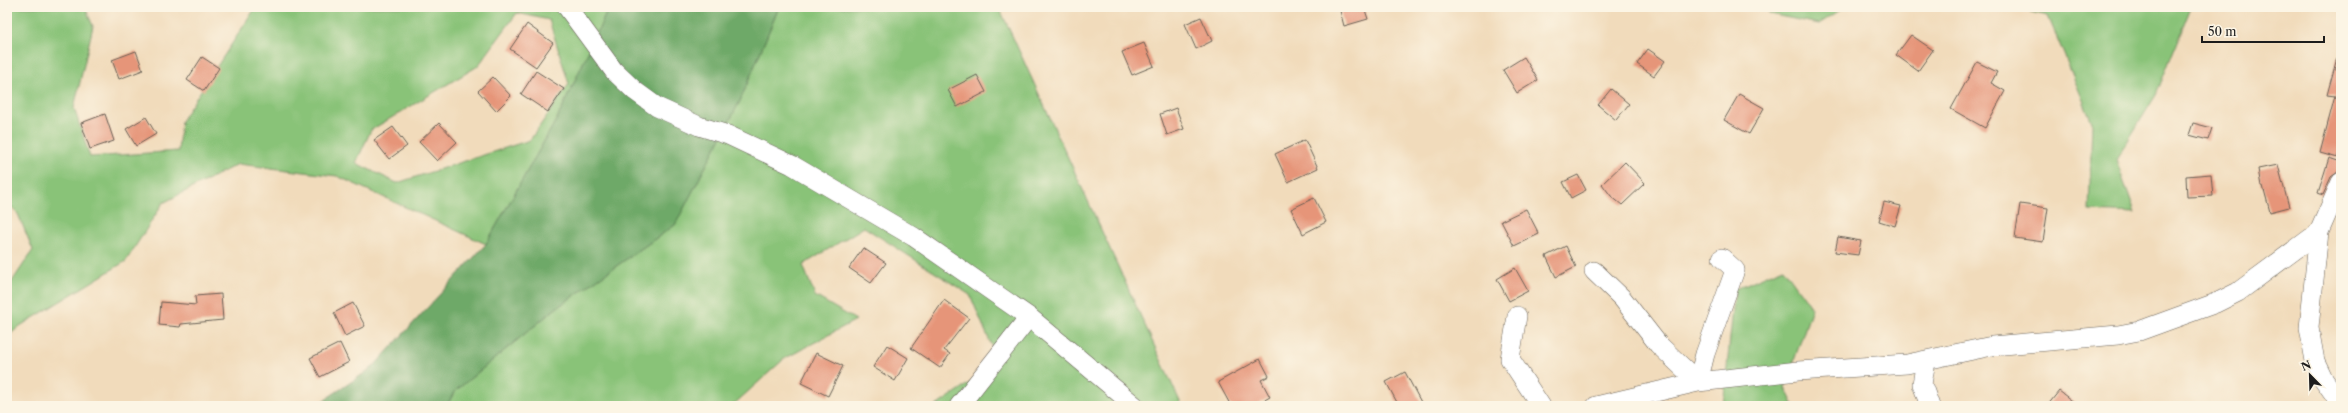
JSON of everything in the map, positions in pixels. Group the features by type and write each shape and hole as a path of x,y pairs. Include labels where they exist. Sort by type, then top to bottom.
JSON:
{"street":[{"path":"567,7 614,71 635,91 657,107 699,126 728,135 792,165 914,237 1029,317 1135,406"},
{"path":"2341,182 2319,232 2310,309 2310,342 2315,361 2324,380 2341,404"},
{"path":"1596,406 1698,382 1783,372 1926,362 1997,345 2118,335 2139,331 2216,303 2238,292 2319,232"},
{"path":"1698,382 1705,354 1735,270 1722,258"},
{"path":"1594,271 1622,298 1658,344 1698,382"},
{"path":"1517,316 1510,359 1541,406"},
{"path":"959,406 1029,317"},
{"path":"1926,362 1922,384 1930,406"}],"green space":[{"path":"7,7 85,7 93,26 74,108 90,157 178,151 181,121 256,7 609,7 559,115 486,244 337,176 238,164 163,203 126,261 20,326 7,337 7,289 33,250 18,214 7,203","holes":["517,13 549,20 569,84 530,140 397,183 356,163 371,130 478,66"]},
{"path":"609,7 779,7 740,101 675,225 555,309 454,392 447,406 315,406 372,368 486,244 559,115"},
{"path":"779,7 999,7 1182,406 936,406 983,374 993,349 970,295 864,227 803,265 815,296 856,320 784,359 732,406 447,406 454,392 555,309 675,225 740,101"},
{"path":"1767,7 1845,7 1819,24 1769,14"},
{"path":"2009,7 2191,7 2156,95 2116,160 2135,213 2089,211 2092,122 2048,16"},
{"path":"1783,268 1812,308 1785,387 1794,406 1723,406 1735,289"}],"building":[{"path":"1339,7 1364,7 1368,19 1344,26"},
{"path":"1201,17 1212,41 1196,49 1185,24"},
{"path":"527,24 553,43 536,67 510,49"},
{"path":"1911,35 1933,50 1918,71 1896,55"},
{"path":"1144,43 1154,66 1132,75 1122,52"},
{"path":"1648,49 1665,61 1654,76 1637,64"},
{"path":"136,51 143,70 119,79 112,60"},
{"path":"202,57 219,68 204,91 187,80"},
{"path":"1524,57 1538,80 1517,93 1503,70"},
{"path":"2337,58 2341,58 2341,149 2338,158 2320,153 2335,96 2327,95"},
{"path":"1977,62 1997,72 1991,83 2005,91 1985,128 1951,109"},
{"path":"536,71 564,89 548,112 521,94"},
{"path":"977,75 986,92 957,107 948,90"},
{"path":"493,77 511,96 496,111 478,91"},
{"path":"1611,89 1629,104 1616,120 1598,105"},
{"path":"1739,94 1764,108 1749,134 1724,120"},
{"path":"1176,108 1184,129 1167,135 1160,114"},
{"path":"105,114 114,141 90,149 81,123"},
{"path":"146,117 156,134 136,146 126,129"},
{"path":"439,123 457,142 437,161 419,142"},
{"path":"2193,123 2212,128 2208,140 2189,135"},
{"path":"393,127 407,146 389,159 374,140"},
{"path":"1305,140 1318,168 1288,182 1275,154"},
{"path":"2329,158 2341,162 2338,172 2331,177 2323,195 2318,193"},
{"path":"1625,162 1645,183 1622,205 1611,196 1602,184"},
{"path":"2278,165 2289,207 2270,212 2263,186 2261,186 2258,169"},
{"path":"2211,174 2213,196 2187,197 2186,176"},
{"path":"1578,175 1586,190 1571,198 1563,182"},
{"path":"1314,198 1326,222 1303,234 1291,209"},
{"path":"1884,202 1901,206 1895,226 1879,221"},
{"path":"2020,204 2048,208 2043,242 2015,238"},
{"path":"1526,209 1539,234 1514,246 1501,221"},
{"path":"1838,237 1861,241 1858,255 1835,252"},
{"path":"1566,246 1576,267 1556,277 1546,256"},
{"path":"863,248 886,263 871,283 849,268"},
{"path":"1515,268 1528,291 1509,301 1497,279"},
{"path":"221,294 223,320 181,324 180,327 159,325 161,302 196,305 195,296"},
{"path":"944,300 969,318 944,350 950,354 940,368 911,348"},
{"path":"353,303 365,326 345,336 334,313"},
{"path":"340,343 349,362 320,377 310,358"},
{"path":"887,345 908,358 895,381 873,367"},
{"path":"816,353 843,366 828,396 801,383"},
{"path":"1260,359 1269,376 1261,380 1270,397 1254,406 1231,406 1218,382"},
{"path":"1405,372 1423,406 1399,406 1386,382"},
{"path":"2059,391 2079,406 2047,406"}]}
